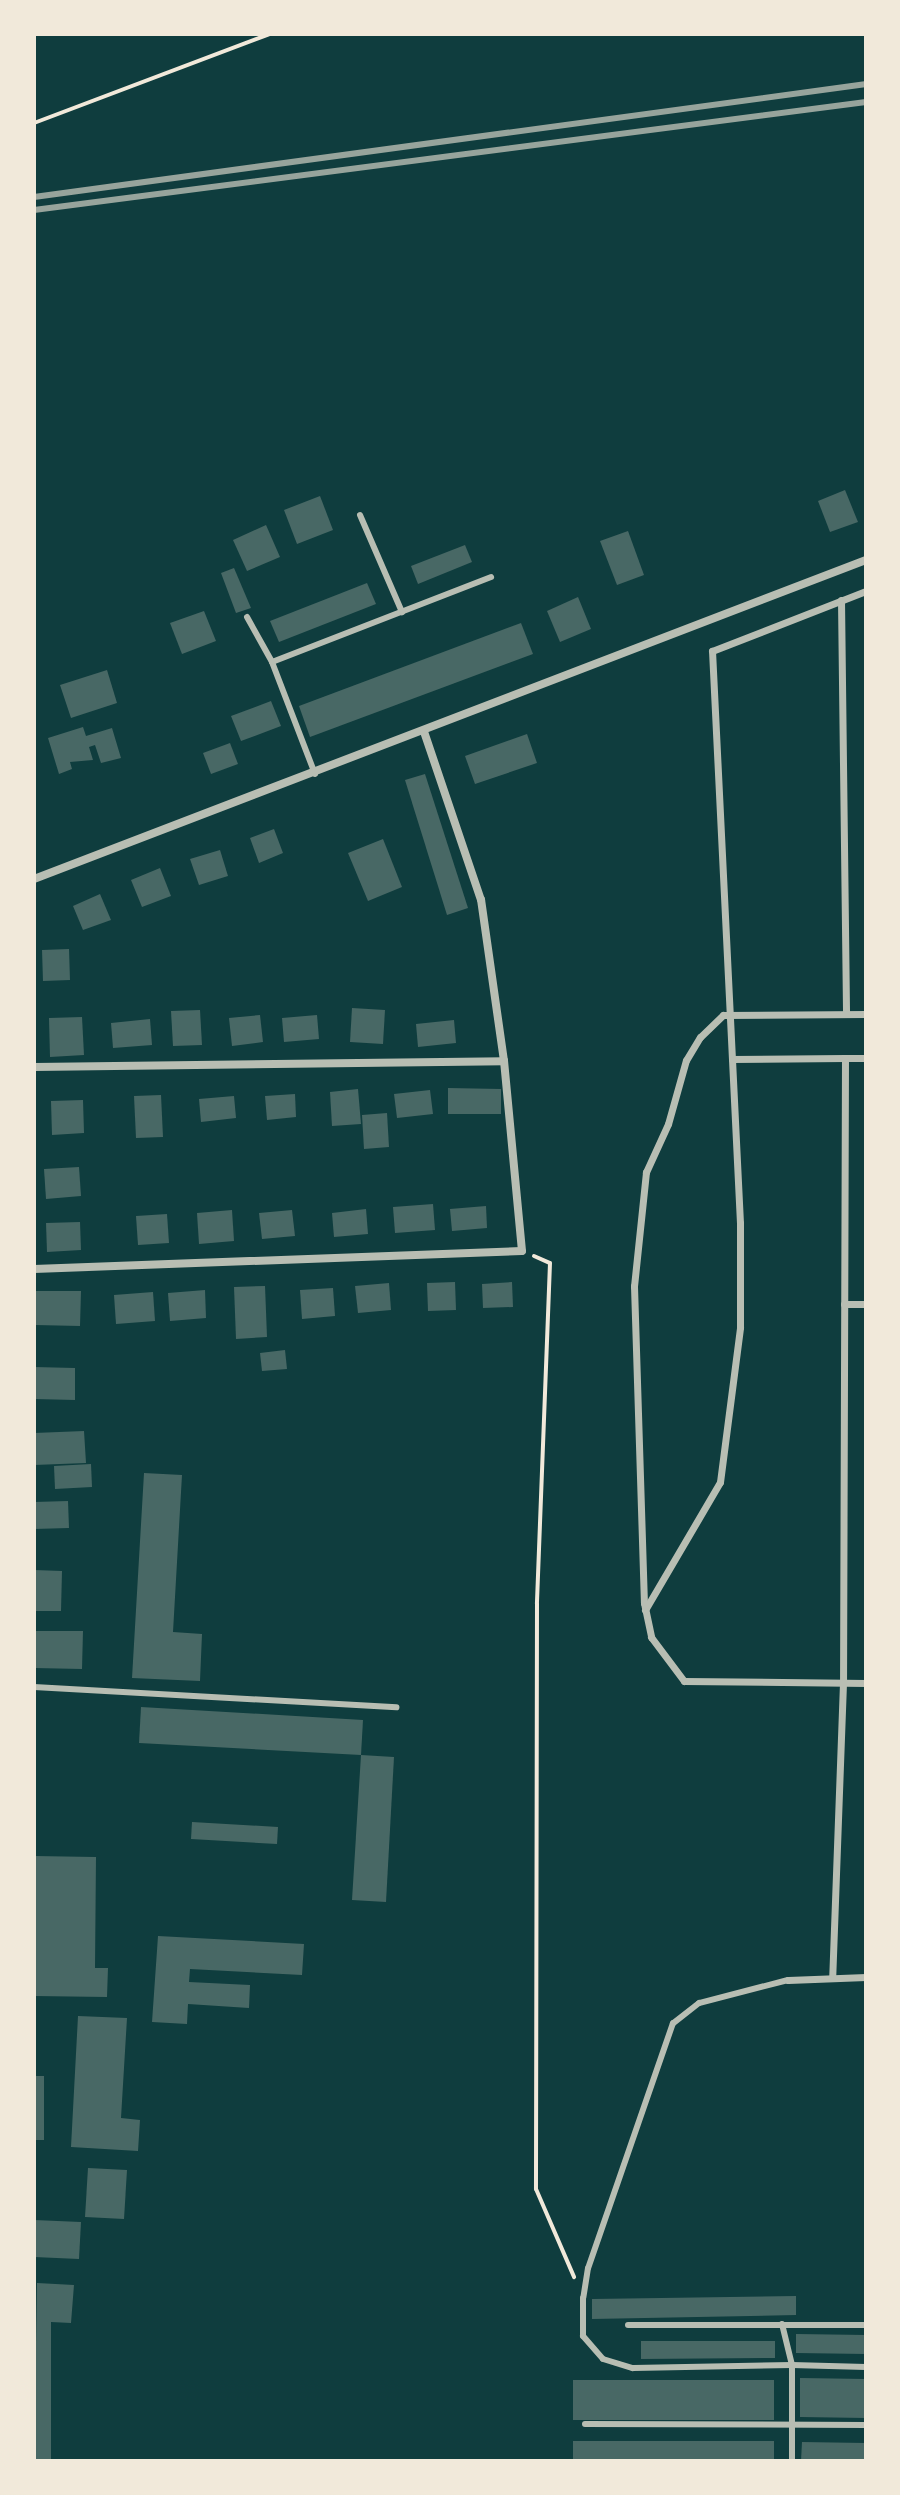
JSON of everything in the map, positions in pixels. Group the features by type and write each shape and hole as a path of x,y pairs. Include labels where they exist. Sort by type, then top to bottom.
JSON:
{"street":[{"path":"34,879 315,774 866,560"},
{"path":"645,1610 720,1482 731,1419 740,1327 732,1059 712,651 866,591"},
{"path":"841,600 846,1013"},
{"path":"34,1269 522,1251 504,1061 481,900 424,732"},
{"path":"866,1014 729,1015 700,1037 686,1060 668,1124 646,1172 634,1286 645,1610 651,1637 684,1681 866,1683"},
{"path":"832,1978 843,1683 845,1058"},
{"path":"732,1059 866,1058"},
{"path":"34,1067 504,1061"},
{"path":"844,1304 866,1304"},
{"path":"788,1980 866,1977"}],"lane":[{"path":"360,515 402,612"},
{"path":"272,662 491,577"},
{"path":"247,617 272,662 315,774"},
{"path":"34,1687 396,1707"},
{"path":"788,1980 699,2003 673,2023 588,2268 583,2298 583,2336 603,2359 633,2368 866,2367"},
{"path":"782,2324 792,2365 792,2461"},
{"path":"628,2325 866,2325"},
{"path":"585,2424 866,2425"}],"path":[{"path":"34,123 269,34"},
{"path":"522,1251 550,1263 537,1604 536,2189 583,2298"}],"building":[{"path":"845,490 858,522 830,532 818,501"},
{"path":"320,496 333,530 297,544 284,510"},
{"path":"266,525 280,557 247,571 233,540"},
{"path":"628,531 644,575 617,585 600,541"},
{"path":"465,545 472,562 418,584 411,566"},
{"path":"234,568 251,608 236,613 221,573"},
{"path":"367,583 376,604 279,642 270,621"},
{"path":"578,597 591,629 560,642 547,611"},
{"path":"204,611 216,641 182,654 170,623"},
{"path":"521,623 533,654 310,737 299,706"},
{"path":"107,670 117,703 71,718 60,685"},
{"path":"271,701 281,726 241,741 231,716"},
{"path":"83,727 86,736 112,728 121,758 101,763 95,745 89,747 93,760 70,762 72,769 59,774 48,738"},
{"path":"527,734 537,763 475,784 465,756"},
{"path":"230,743 238,764 211,774 203,753"},
{"path":"425,774 468,908 447,915 405,780"},
{"path":"274,829 283,853 259,863 250,838"},
{"path":"383,839 402,887 368,901 348,853"},
{"path":"220,850 228,876 199,885 190,859"},
{"path":"160,868 171,896 142,907 131,880"},
{"path":"100,894 111,920 83,930 73,906"},
{"path":"69,949 70,980 43,981 42,950"},
{"path":"352,1008 385,1010 383,1044 350,1042"},
{"path":"200,1010 202,1045 173,1046 171,1011"},
{"path":"260,1015 263,1042 232,1046 229,1018"},
{"path":"317,1015 319,1039 284,1042 282,1018"},
{"path":"82,1017 84,1055 50,1057 49,1018"},
{"path":"150,1019 152,1045 113,1048 111,1023"},
{"path":"454,1020 456,1043 418,1047 416,1024"},
{"path":"448,1088 501,1089 501,1114 448,1114"},
{"path":"358,1089 361,1124 332,1126 330,1092"},
{"path":"430,1090 433,1114 397,1118 394,1094"},
{"path":"295,1094 296,1117 267,1120 265,1096"},
{"path":"161,1095 163,1137 136,1138 134,1096"},
{"path":"234,1096 236,1118 201,1122 199,1099"},
{"path":"83,1100 84,1133 52,1135 51,1101"},
{"path":"387,1113 389,1147 364,1149 362,1115"},
{"path":"79,1167 81,1196 46,1199 44,1169"},
{"path":"433,1204 435,1230 395,1233 393,1207"},
{"path":"486,1206 487,1228 452,1231 450,1209"},
{"path":"366,1209 368,1234 334,1237 332,1213"},
{"path":"232,1210 234,1241 199,1244 197,1213"},
{"path":"292,1210 295,1236 262,1239 259,1213"},
{"path":"167,1214 169,1243 138,1245 136,1216"},
{"path":"80,1222 81,1250 47,1252 46,1223"},
{"path":"455,1282 456,1310 428,1311 427,1283"},
{"path":"512,1282 513,1307 483,1308 482,1284"},
{"path":"389,1283 391,1310 358,1313 355,1286"},
{"path":"265,1286 267,1337 236,1339 234,1287"},
{"path":"333,1288 335,1316 302,1319 300,1290"},
{"path":"205,1290 206,1318 170,1321 168,1293"},
{"path":"35,1291 81,1291 80,1326 35,1325"},
{"path":"153,1292 155,1321 116,1324 114,1295"},
{"path":"285,1350 287,1369 262,1371 260,1353"},
{"path":"34,1367 75,1368 75,1400 34,1399"},
{"path":"84,1431 86,1463 34,1465 34,1433"},
{"path":"91,1464 92,1487 55,1489 54,1466"},
{"path":"144,1473 182,1475 173,1632 202,1634 200,1681 132,1678"},
{"path":"68,1501 69,1528 34,1529 34,1502"},
{"path":"34,1570 62,1571 61,1611 34,1611"},
{"path":"34,1631 83,1631 82,1669 34,1668"},
{"path":"141,1707 363,1720 361,1755 139,1743"},
{"path":"361,1755 394,1757 386,1902 352,1900"},
{"path":"192,1822 278,1827 277,1844 191,1839"},
{"path":"34,1856 96,1857 95,1968 108,1968 107,1997 34,1996"},
{"path":"158,1936 304,1944 302,1975 190,1969 189,1982 250,1985 249,2008 188,2004 187,2024 152,2022"},
{"path":"78,2016 127,2018 121,2118 140,2120 138,2151 71,2147"},
{"path":"34,2076 44,2076 44,2140 34,2140"},
{"path":"88,2168 127,2170 124,2219 85,2217"},
{"path":"34,2220 81,2222 79,2259 34,2257"},
{"path":"37,2283 74,2285 71,2323 51,2322 51,2461 34,2461"},
{"path":"796,2296 796,2315 592,2319 592,2299"},
{"path":"796,2334 866,2335 866,2354 796,2353"},
{"path":"641,2341 775,2341 775,2358 641,2359"},
{"path":"800,2378 866,2379 866,2418 800,2417"},
{"path":"573,2380 774,2380 774,2420 573,2420"},
{"path":"573,2441 774,2441 774,2461 573,2461"},
{"path":"802,2442 866,2443 866,2461 801,2461"}],"railway":[{"path":"34,197 866,84"},
{"path":"34,210 866,102"}]}
